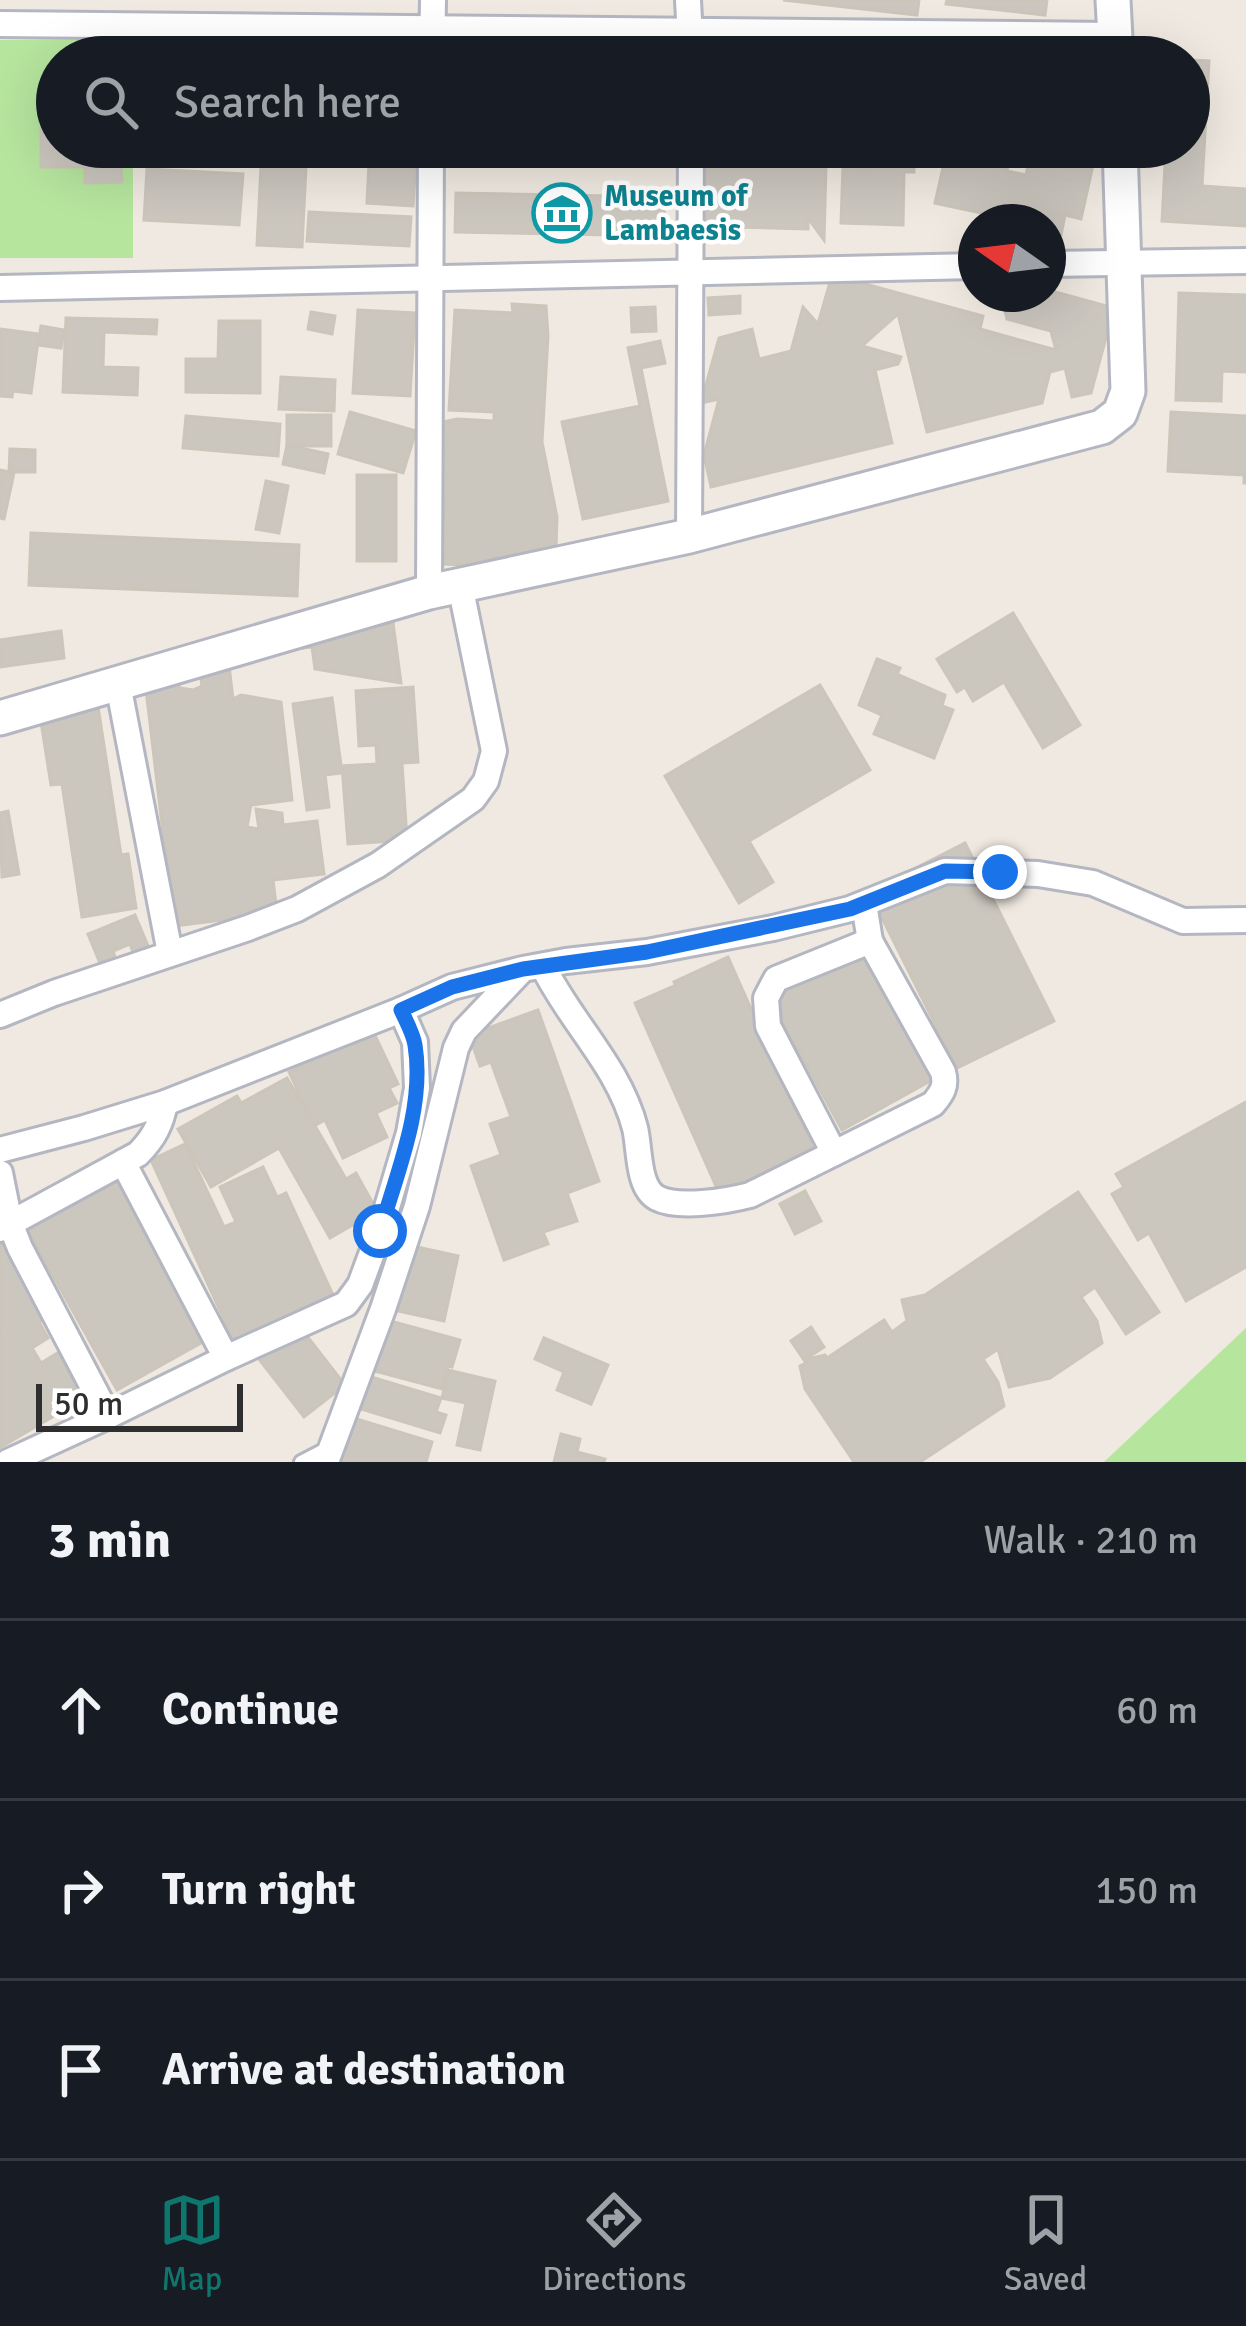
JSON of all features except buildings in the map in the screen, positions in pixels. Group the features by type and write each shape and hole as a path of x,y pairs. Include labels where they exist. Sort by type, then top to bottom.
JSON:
{"street":[{"path":"432,36 434,0"},
{"path":"688,0 690,36"},
{"path":"1113,0 1115,36"},
{"path":"0,24 432,28 554,36"},
{"path":"0,1015 298,908 378,865 473,800 486,781 494,751 444,588 429,278 431,168"},
{"path":"689,536 691,168"},
{"path":"0,718 444,588 689,536 1102,427 1126,403 1128,391 1121,168"},
{"path":"1066,264 1246,261"},
{"path":"0,288 958,267"},
{"path":"118,684 170,953"},
{"path":"0,1150 165,1102 452,987 533,968 772,928 864,904 945,871 1038,874 1094,884 1183,921 1246,920"},
{"path":"533,968 554,988 603,1055 635,1128 646,1187 657,1198 673,1202 723,1202 749,1195 933,1104 942,1093 946,1082 870,941 864,904"},
{"path":"834,1153 768,1026 766,998 776,979 870,941"},
{"path":"329,1454 417,1206 456,1048 464,1030 533,968"},
{"path":"0,1442 10,1461 346,1304 360,1285 380,1231 417,1088 415,1042 401,1010"},
{"path":"5,1226 138,1154 162,1121 165,1102"},
{"path":"123,1162 226,1358"},
{"path":"0,1173 5,1226 108,1416"}],"lane":[{"path":"301,1462 329,1454"}],"green space":[{"path":"0,40 36,40 36,168 133,168 133,258 0,258"},
{"path":"1246,1328 1246,1462 1104,1462"}],"place":[{"name":"Museum of Lambaesis","path":"562,213"}],"route":[{"path":"380,1231 417,1088 415,1042 401,1010 452,987 523,969 647,952 850,909 945,871 1000,872"}]}
